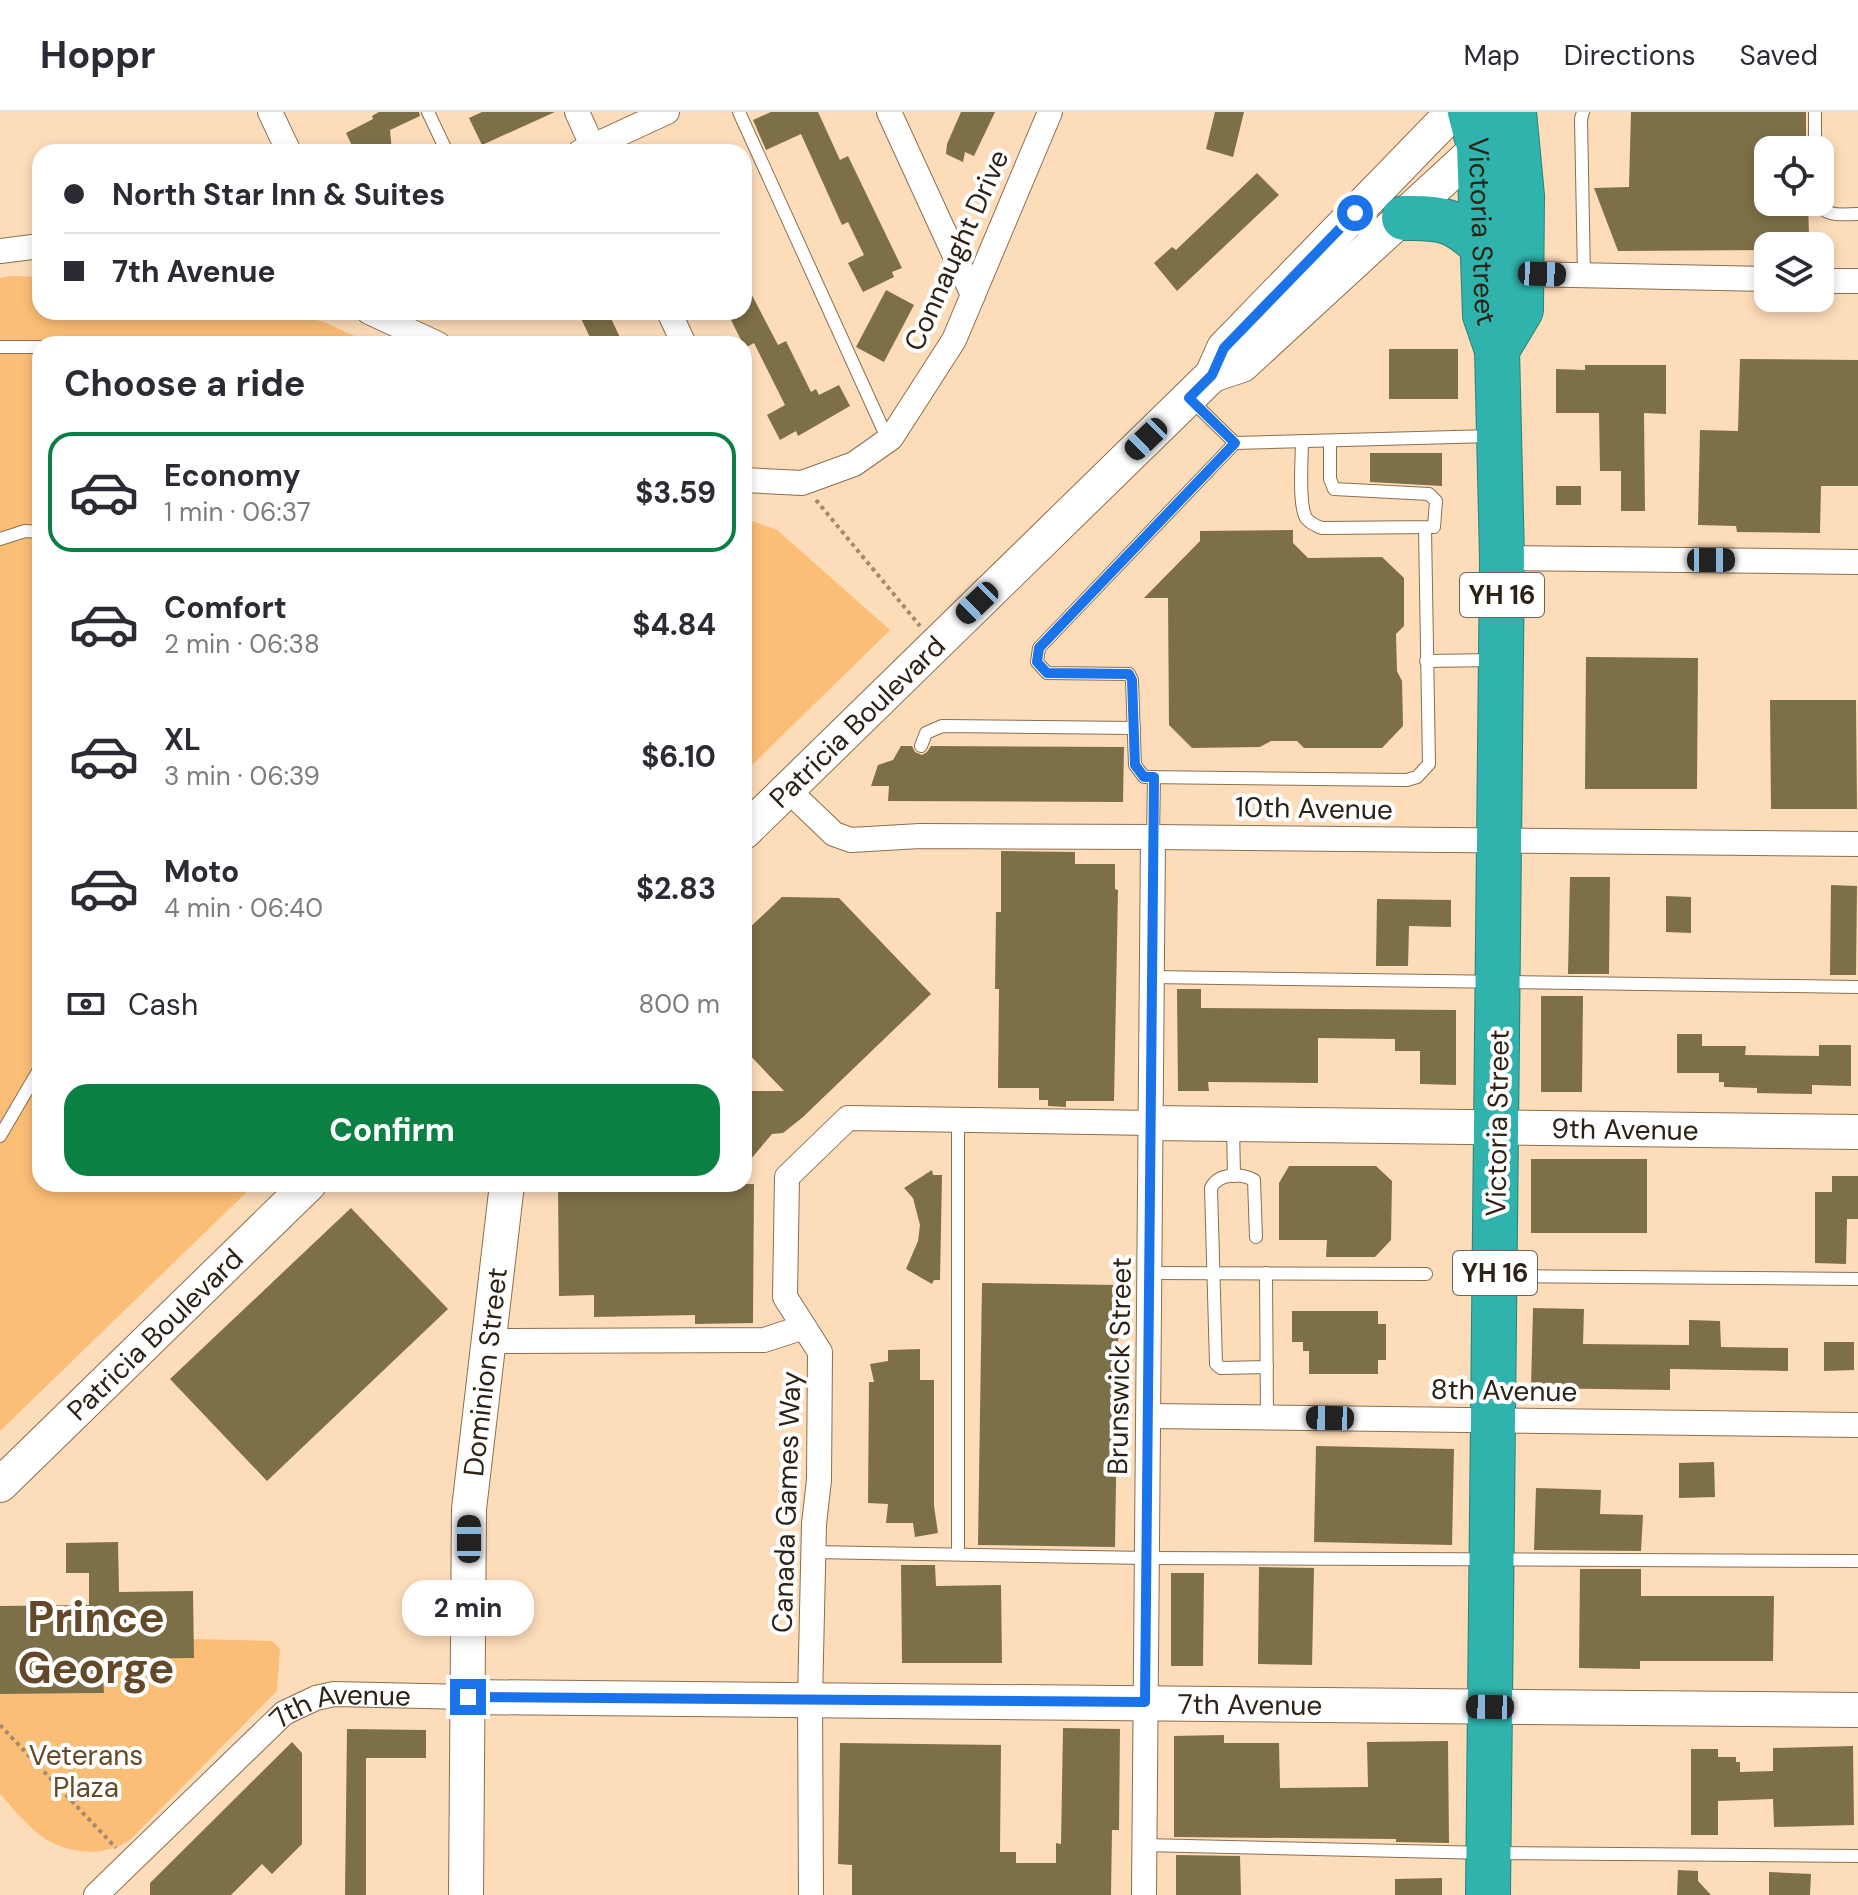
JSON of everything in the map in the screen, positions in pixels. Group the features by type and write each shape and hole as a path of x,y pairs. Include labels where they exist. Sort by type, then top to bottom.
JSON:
{"highway":[{"name":"Victoria Street","path":"1497,350 1521,310 1522,196 1515,113"},
{"name":"Victoria Street","path":"1475,129 1485,315 1497,350 1502,558 1488,1874"},
{"path":"1404,218 1437,217 1464,228 1482,246"}],"street":[{"path":"270,112 285,144"},
{"path":"577,112 587,144"},
{"path":"601,144 667,112"},
{"path":"889,112 973,295"},
{"name":"Connaught Drive","path":"752,479 802,483 854,464 888,440 954,340 1050,112"},
{"name":"Patricia Boulevard","path":"752,824 1201,386 1224,348 1453,112"},
{"name":"Patricia Boulevard","path":"1201,386 1242,365 1404,218 1475,129 1515,113"},
{"path":"0,251 32,247"},
{"path":"1522,274 1754,279"},
{"path":"1834,281 1858,281"},
{"path":"386,320 421,336"},
{"path":"1502,558 1858,562"},
{"name":"10th Avenue","path":"788,790 834,834 851,840 920,836 1858,844"},
{"name":"Brunswick Street","path":"1144,1895 1153,837"},
{"name":"Canada Games Way","path":"811,1895 810,1700 813,1552 819,1480 820,1352 785,1297 787,1177 848,1118 1151,1123"},
{"name":"9th Avenue","path":"1151,1123 1858,1132"},
{"name":"Patricia Boulevard","path":"0,1485 301,1192"},
{"name":"Dominion Street","path":"466,1895 469,1509 501,1192"},
{"path":"488,1341 764,1340 804,1327"},
{"name":"8th Avenue","path":"1149,1416 1858,1425"},
{"name":"7th Avenue","path":"96,1895 284,1713 334,1694 1858,1710"}],"lane":[{"path":"428,112 443,144"},
{"path":"739,112 888,440"},
{"path":"1583,112 1584,275"},
{"path":"1815,112 1815,136"},
{"path":"1834,214 1858,214"},
{"path":"0,347 32,347"},
{"path":"1201,386 1235,443"},
{"path":"1425,529 1429,764 1417,777 1407,780 1144,777 1135,765 1132,680 1129,674 1047,673 1037,662 1039,648 1235,443 1499,435"},
{"path":"1302,441 1303,507 1313,524 1322,528 1431,528 1435,523 1436,501 1429,494 1334,489 1330,479 1330,441"},
{"path":"0,539 32,531"},
{"path":"1426,661 1501,660"},
{"path":"921,746 926,733 942,726 1134,728"},
{"path":"1153,837 1154,777"},
{"path":"1152,977 1858,987"},
{"path":"0,1136 32,1082"},
{"path":"958,1119 958,1553"},
{"path":"1233,1124 1234,1176"},
{"path":"1256,1237 1254,1180 1234,1176 1215,1181 1211,1188 1216,1364 1221,1368 1267,1367"},
{"path":"1150,1273 1426,1274"},
{"path":"1266,1273 1267,1418"},
{"path":"1495,1276 1858,1279"},
{"path":"813,1552 1147,1558 1858,1561"},
{"path":"1144,1845 1488,1874 1858,1856"}],"path":[{"path":"802,483 934,644"},
{"path":"0,1725 129,1861"}],"green space":[{"path":"32,277 32,320 316,320 355,336 32,336 32,1192 247,1192 0,1431 0,278"},
{"path":"752,521 777,530 890,630 752,765"},
{"name":"Veterans Plaza","path":"193,1639 272,1641 280,1649 277,1691 130,1840 94,1852 69,1849 45,1839 0,1794 0,1694 104,1693 102,1659 193,1658"}],"building":[{"path":"379,112 419,112 420,116 390,130 391,144 351,144 346,133 373,119 372,116"},
{"path":"482,112 555,112 484,144 469,118"},
{"path":"771,112 818,112 840,160 848,156 902,268 892,272 894,277 863,292 848,263 864,255 848,222 842,225 801,134 766,150 753,120"},
{"path":"961,112 995,112 974,156 965,152 963,162 946,154 947,144"},
{"path":"1215,112 1244,112 1233,157 1206,149"},
{"path":"1631,112 1806,112 1806,136 1754,136 1754,216 1808,216 1809,232 1754,232 1754,250 1618,251 1594,188 1629,187"},
{"path":"1257,173 1279,195 1177,291 1154,263 1172,247 1176,250"},
{"path":"886,290 914,305 884,362 856,347"},
{"path":"752,295 778,345 786,341 811,392 816,389 819,395 839,385 850,406 798,436 796,431 780,440 767,415 785,405 752,344 752,336 739,336 731,320 752,320"},
{"path":"582,320 612,320 619,336 589,336"},
{"path":"1389,349 1458,349 1458,399 1389,399"},
{"path":"1740,359 1858,360 1858,486 1821,486 1820,533 1737,532 1736,526 1698,525 1700,430 1738,431"},
{"path":"1585,365 1666,365 1666,414 1644,413 1645,511 1621,511 1621,471 1600,471 1599,413 1556,413 1556,369 1585,370"},
{"path":"1370,453 1442,453 1442,486 1370,482"},
{"path":"1556,486 1581,486 1581,505 1556,505"},
{"path":"1293,530 1293,543 1308,558 1382,557 1404,578 1404,626 1396,634 1397,671 1402,681 1403,726 1382,748 1304,748 1297,741 1271,741 1260,747 1192,748 1169,725 1168,598 1144,598 1200,541 1200,531"},
{"path":"1586,657 1698,658 1697,789 1585,789"},
{"path":"1770,700 1856,700 1857,809 1771,809"},
{"path":"901,746 912,746 915,752 922,755 931,746 1124,747 1123,802 888,801 889,786 871,786 878,765 893,760"},
{"path":"1001,851 1075,852 1075,864 1115,864 1115,889 1118,890 1114,1101 1066,1101 1066,1107 1048,1106 1048,1100 1039,1100 1039,1088 998,1088 999,989 995,989 996,912 1001,912"},
{"path":"1570,877 1610,877 1609,974 1568,974"},
{"path":"1831,885 1857,886 1856,975 1830,975"},
{"path":"1666,896 1691,897 1691,933 1666,932"},
{"path":"782,897 839,898 931,994 803,1117 783,1133 772,1134 752,1158 752,1091 784,1091 752,1057 752,925"},
{"path":"1377,899 1451,900 1451,927 1409,926 1408,966 1376,966"},
{"path":"1177,989 1201,989 1201,1008 1456,1010 1456,1085 1420,1084 1420,1051 1395,1051 1395,1039 1318,1038 1318,1083 1208,1082 1209,1091 1178,1091"},
{"path":"1541,996 1583,996 1582,1092 1541,1092"},
{"path":"1677,1034 1702,1034 1702,1046 1746,1046 1745,1055 1819,1056 1819,1045 1851,1045 1851,1086 1812,1085 1812,1094 1757,1093 1757,1088 1724,1087 1724,1082 1719,1082 1719,1073 1677,1073"},
{"path":"1531,1159 1647,1159 1647,1233 1531,1233"},
{"path":"1289,1166 1376,1166 1392,1181 1391,1240 1375,1257 1326,1257 1327,1240 1279,1240 1279,1183"},
{"path":"932,1170 933,1175 942,1175 940,1280 934,1280 932,1284 906,1269 918,1241 920,1225 913,1198 904,1188"},
{"path":"1832,1176 1858,1176 1858,1219 1847,1219 1846,1264 1815,1263 1815,1192 1832,1192"},
{"path":"754,1184 753,1323 695,1324 695,1315 594,1317 594,1295 559,1296 558,1192 752,1192"},
{"path":"351,1208 448,1309 267,1481 170,1379"},
{"path":"982,1283 1119,1285 1115,1547 978,1545"},
{"path":"1533,1308 1584,1309 1583,1344 1689,1345 1689,1320 1720,1321 1721,1347 1788,1348 1788,1371 1670,1369 1670,1390 1531,1388"},
{"path":"1292,1311 1378,1311 1378,1324 1386,1324 1386,1360 1378,1360 1378,1374 1309,1374 1309,1351 1303,1351 1303,1342 1292,1342"},
{"path":"1824,1342 1854,1342 1854,1370 1824,1371"},
{"path":"920,1349 920,1380 934,1380 934,1506 938,1533 915,1537 913,1523 886,1523 888,1504 868,1503 869,1382 874,1382 870,1364 888,1361 888,1350"},
{"path":"1316,1446 1454,1449 1452,1545 1314,1542"},
{"path":"1714,1462 1715,1497 1679,1498 1679,1463"},
{"path":"1536,1488 1601,1490 1600,1514 1643,1515 1641,1551 1534,1550"},
{"path":"118,1542 119,1592 193,1591 194,1658 102,1659 104,1693 0,1694 0,1606 89,1605 89,1573 66,1573 66,1543"},
{"path":"901,1565 935,1565 936,1586 1001,1585 1002,1663 902,1663"},
{"path":"1259,1567 1314,1568 1312,1665 1258,1664"},
{"path":"1580,1569 1641,1569 1641,1596 1774,1596 1773,1661 1640,1661 1640,1669 1579,1668"},
{"path":"1171,1573 1204,1573 1203,1666 1171,1666"},
{"path":"1063,1728 1120,1729 1119,1830 1112,1830 1111,1895 852,1895 852,1865 838,1864 840,1743 1001,1745 1000,1852 1016,1852 1016,1863 1056,1863 1056,1843 1061,1844"},
{"path":"347,1729 426,1730 426,1758 366,1758 366,1895 345,1895"},
{"path":"1224,1735 1224,1743 1279,1743 1280,1788 1368,1787 1367,1742 1448,1741 1449,1843 1396,1842 1396,1839 1174,1837 1174,1736"},
{"path":"292,1742 302,1753 302,1844 272,1874 262,1864 231,1895 150,1895 150,1883"},
{"path":"1853,1746 1854,1825 1774,1827 1773,1799 1718,1801 1718,1835 1691,1835 1691,1749 1718,1749 1718,1757 1736,1757 1736,1762 1740,1762 1740,1772 1773,1771 1773,1748"},
{"path":"1176,1855 1240,1856 1241,1895 1176,1895"},
{"path":"1678,1870 1698,1871 1698,1881 1711,1895 1677,1895"},
{"path":"1769,1872 1811,1874 1810,1895 1769,1895"},
{"path":"1442,1878 1442,1895 1395,1895 1395,1879"}],"district":[{"name":"Prince George","path":"96,1642"}],"route":[{"path":"468,1697 1145,1702 1154,777 1144,777 1135,765 1132,680 1129,674 1047,673 1037,662 1037,654 1039,648 1235,443 1189,398 1212,375 1224,348 1355,213"}]}
